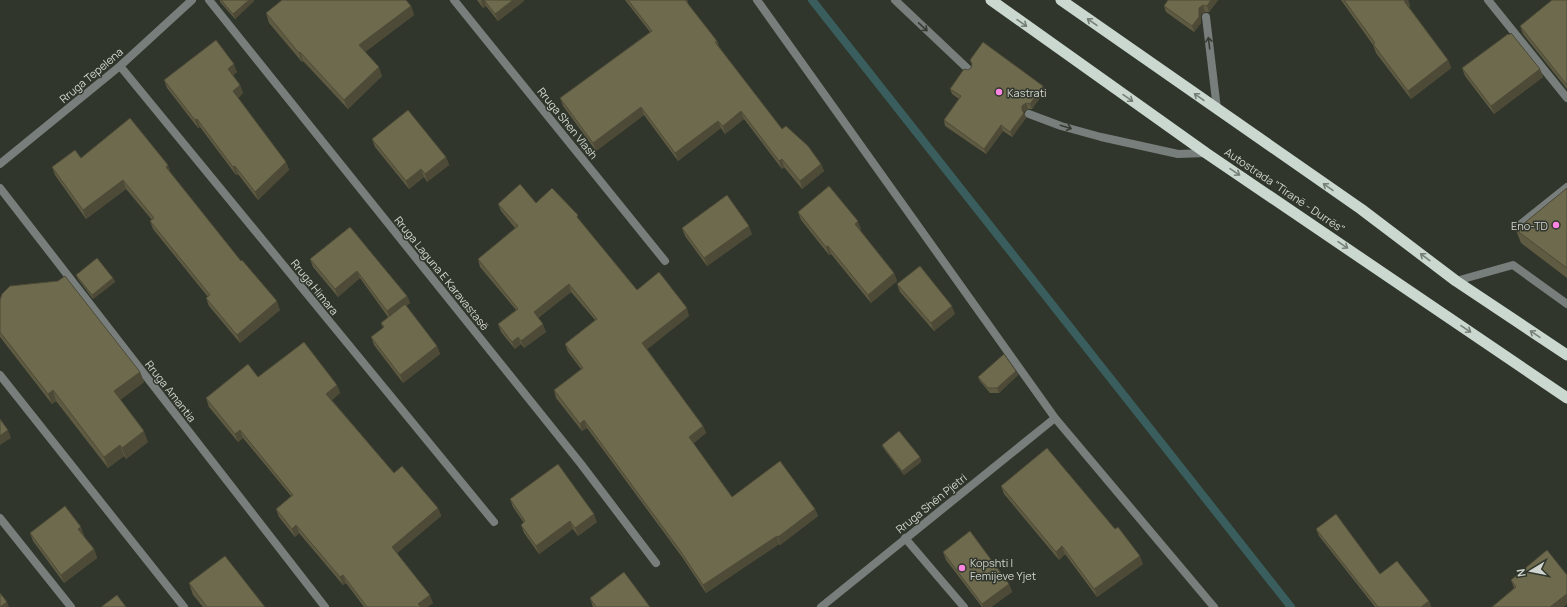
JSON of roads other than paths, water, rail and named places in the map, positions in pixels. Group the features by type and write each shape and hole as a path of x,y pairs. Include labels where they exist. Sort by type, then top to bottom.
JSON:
{"highway":[{"name":"Autostrada \"Tiranë - Durrës\"","path":"991,0 1206,153 1567,398"},
{"path":"1061,0 1360,209 1456,281 1567,355"}],"street":[{"name":"Rruga Tepelena","path":"0,164 120,66 192,0"},
{"name":"Rruga Laguna E Karavastasë","path":"209,0 581,464 656,563"},
{"name":"Rruga Shen Vlash","path":"454,0 665,261"},
{"path":"757,0 1055,418 1214,607"},
{"path":"894,0 969,70"},
{"path":"1488,0 1567,98"},
{"path":"1206,17 1216,109"},
{"name":"Rruga Himara","path":"120,66 494,522"},
{"path":"1029,114 1061,126 1101,137 1178,154 1206,153"},
{"path":"1517,226 1567,187"},
{"name":"Rruga Amantia","path":"0,188 325,607"},
{"path":"1456,281 1513,265 1567,304"},
{"path":"0,375 184,607"},
{"name":"Rruga Shën Pjetri","path":"821,607 1055,418"},
{"path":"0,518 71,607"},
{"path":"906,538 964,607"}],"waterway":[{"path":"812,0 1291,607"}],"place":[{"name":"Kastrati","path":"999,92"},
{"name":"Eno-TD","path":"1556,225"},
{"name":"Kopshti I Femijeve Yjet","path":"962,568"}]}
